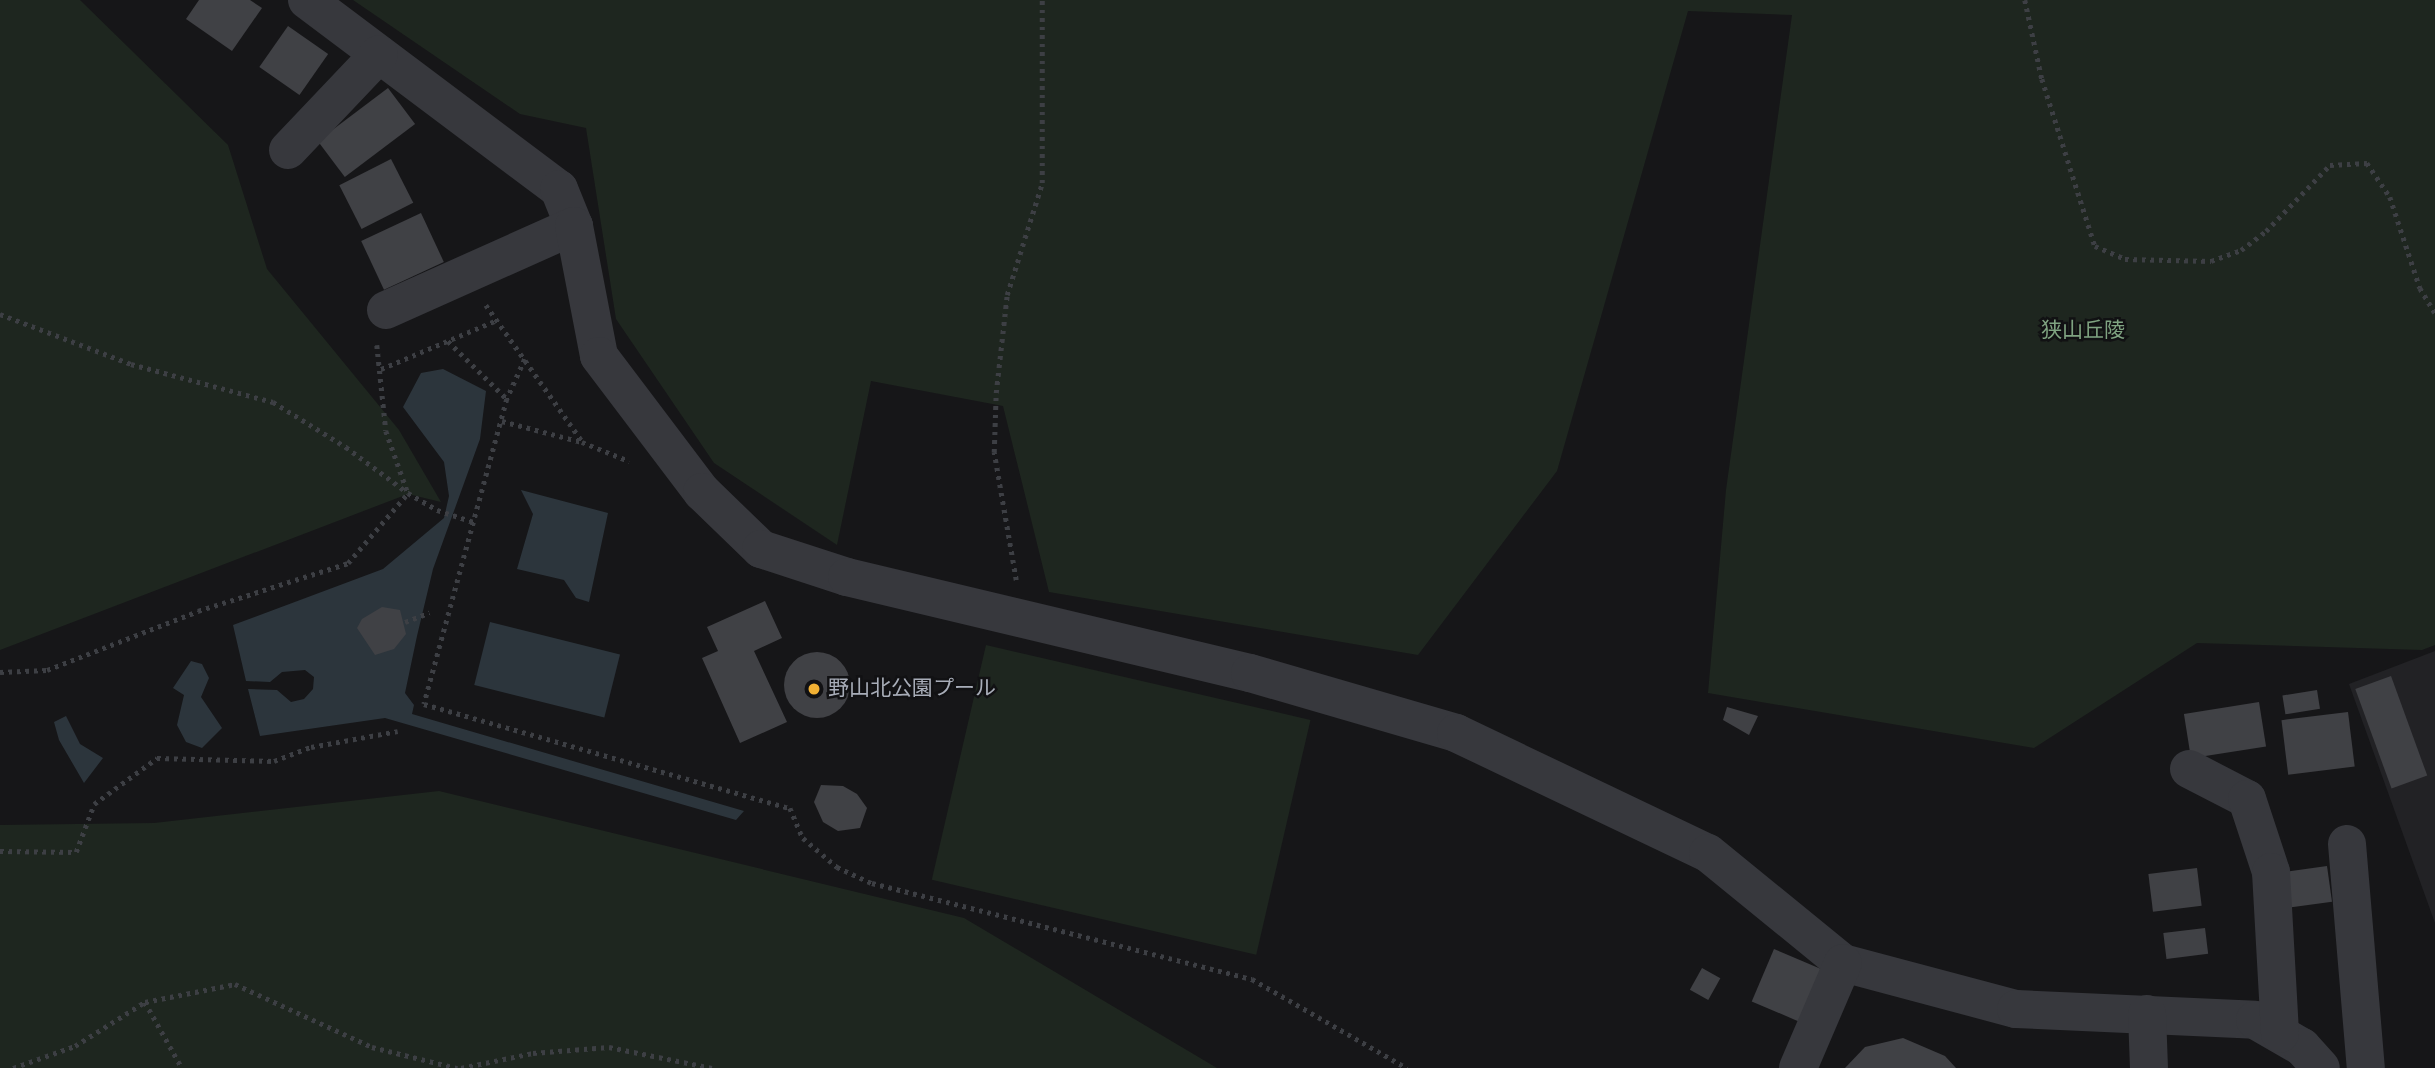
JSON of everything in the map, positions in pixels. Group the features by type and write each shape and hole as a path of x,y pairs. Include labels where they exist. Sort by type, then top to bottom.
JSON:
{"street":[{"path":"307,0 559,189 577,244 599,356 702,492 761,549 848,577 1250,673 1456,733 1708,853 1843,963 2016,1009 2255,1020 2302,1047 2321,1068"},
{"path":"288,150 379,54"},
{"path":"386,310 466,276 577,244"},
{"path":"2189,769 2247,799 2271,872 2280,1034"},
{"path":"2347,844 2366,1068"},
{"path":"1798,1068 1843,963"},
{"path":"2147,1014 2149,1068"}],"path":[{"path":"1022,619 994,452 1007,295 1042,183 1042,0"},
{"path":"2025,0 2042,79 2095,246 2125,259 2211,261 2241,250 2266,231 2330,165 2367,163 2390,197 2420,288 2435,313"},
{"path":"466,276 582,442"},
{"path":"386,310 376,346 381,369 386,431 408,494"},
{"path":"0,314 131,364 273,402 346,447 408,494 437,510 474,522"},
{"path":"381,369 497,320"},
{"path":"448,341 507,399"},
{"path":"525,359 507,399 425,704 790,808 803,838 837,867 872,883 1252,979 1407,1068"},
{"path":"0,672 47,670 198,611 348,563 408,494"},
{"path":"405,622 429,613"},
{"path":"0,851 76,852 94,804 157,758 274,761 311,747 398,731"},
{"path":"13,1068 75,1046 145,1002 234,984 372,1047 459,1068 533,1053 609,1047 712,1068"},
{"path":"145,1002 181,1068"}],"shaded area":[{"path":"443,369 486,391 480,439 433,569 417,636 405,693 414,705 412,714 744,811 736,820 385,718 260,736 248,689 277,690 291,702 304,699 313,689 314,677 305,670 282,672 270,682 246,681 233,625 383,569 444,518 449,496 444,462 403,407 421,373"},
{"path":"521,490 608,513 589,602 576,598 564,580 517,569 533,514"},
{"path":"490,622 620,654 604,717 474,685"},
{"path":"2435,651 2435,923 2349,684"},
{"path":"191,661 202,664 209,678 201,697 222,728 202,748 186,742 177,725 184,695 173,688"},
{"path":"66,716 80,744 103,758 84,783 59,740 54,722"}],"green space":[{"path":"0,0 80,0 228,145 267,269 399,430 441,502 408,494 0,650"},
{"name":"狭山丘陵","path":"353,0 2435,0 2435,645 2422,650 2197,643 2034,748 1708,693 1726,490 1792,15 1688,11 1557,471 1418,655 1049,592 1003,406 871,381 837,545 714,463 616,319 586,128 520,114"},
{"path":"986,645 1310,720 1256,955 932,880"},
{"path":"439,791 964,918 1217,1068 0,1068 0,825 154,823"}],"building":[{"path":"199,0 250,0 262,8 232,51 186,19"},
{"path":"288,26 328,54 299,95 259,67"},
{"path":"388,88 415,124 345,177 318,141"},
{"path":"391,159 413,203 362,229 339,185"},
{"path":"421,213 444,262 384,290 361,241"},
{"path":"765,601 782,638 754,651 787,722 740,743 702,658 718,651 707,627"},
{"path":"382,607 400,610 406,634 394,649 375,655 357,628 362,619"},
{"path":"811,652 823,652 835,657 845,667 850,685 848,698 835,713 823,718 811,718 799,713 789,703 784,691 784,679 789,667 799,657"},
{"path":"2391,676 2427,776 2392,789 2355,689"},
{"path":"2317,690 2320,709 2285,714 2282,695"},
{"path":"2259,702 2266,746 2191,758 2184,714"},
{"path":"1727,707 1758,716 1749,735 1723,720"},
{"path":"2348,712 2355,767 2288,775 2281,720"},
{"path":"821,785 843,786 857,794 867,808 860,828 838,831 823,822 814,802"},
{"path":"2327,866 2332,902 2285,908 2280,873"},
{"path":"2197,868 2202,906 2153,912 2148,874"},
{"path":"2205,928 2208,954 2166,959 2163,933"},
{"path":"1774,949 1823,970 1801,1022 1752,1001"},
{"path":"1702,968 1720,978 1708,1000 1690,990"},
{"path":"1903,1038 1945,1056 1956,1068 1845,1068 1865,1047"}],"place":[{"name":"野山北公園プール","path":"814,689"}]}
